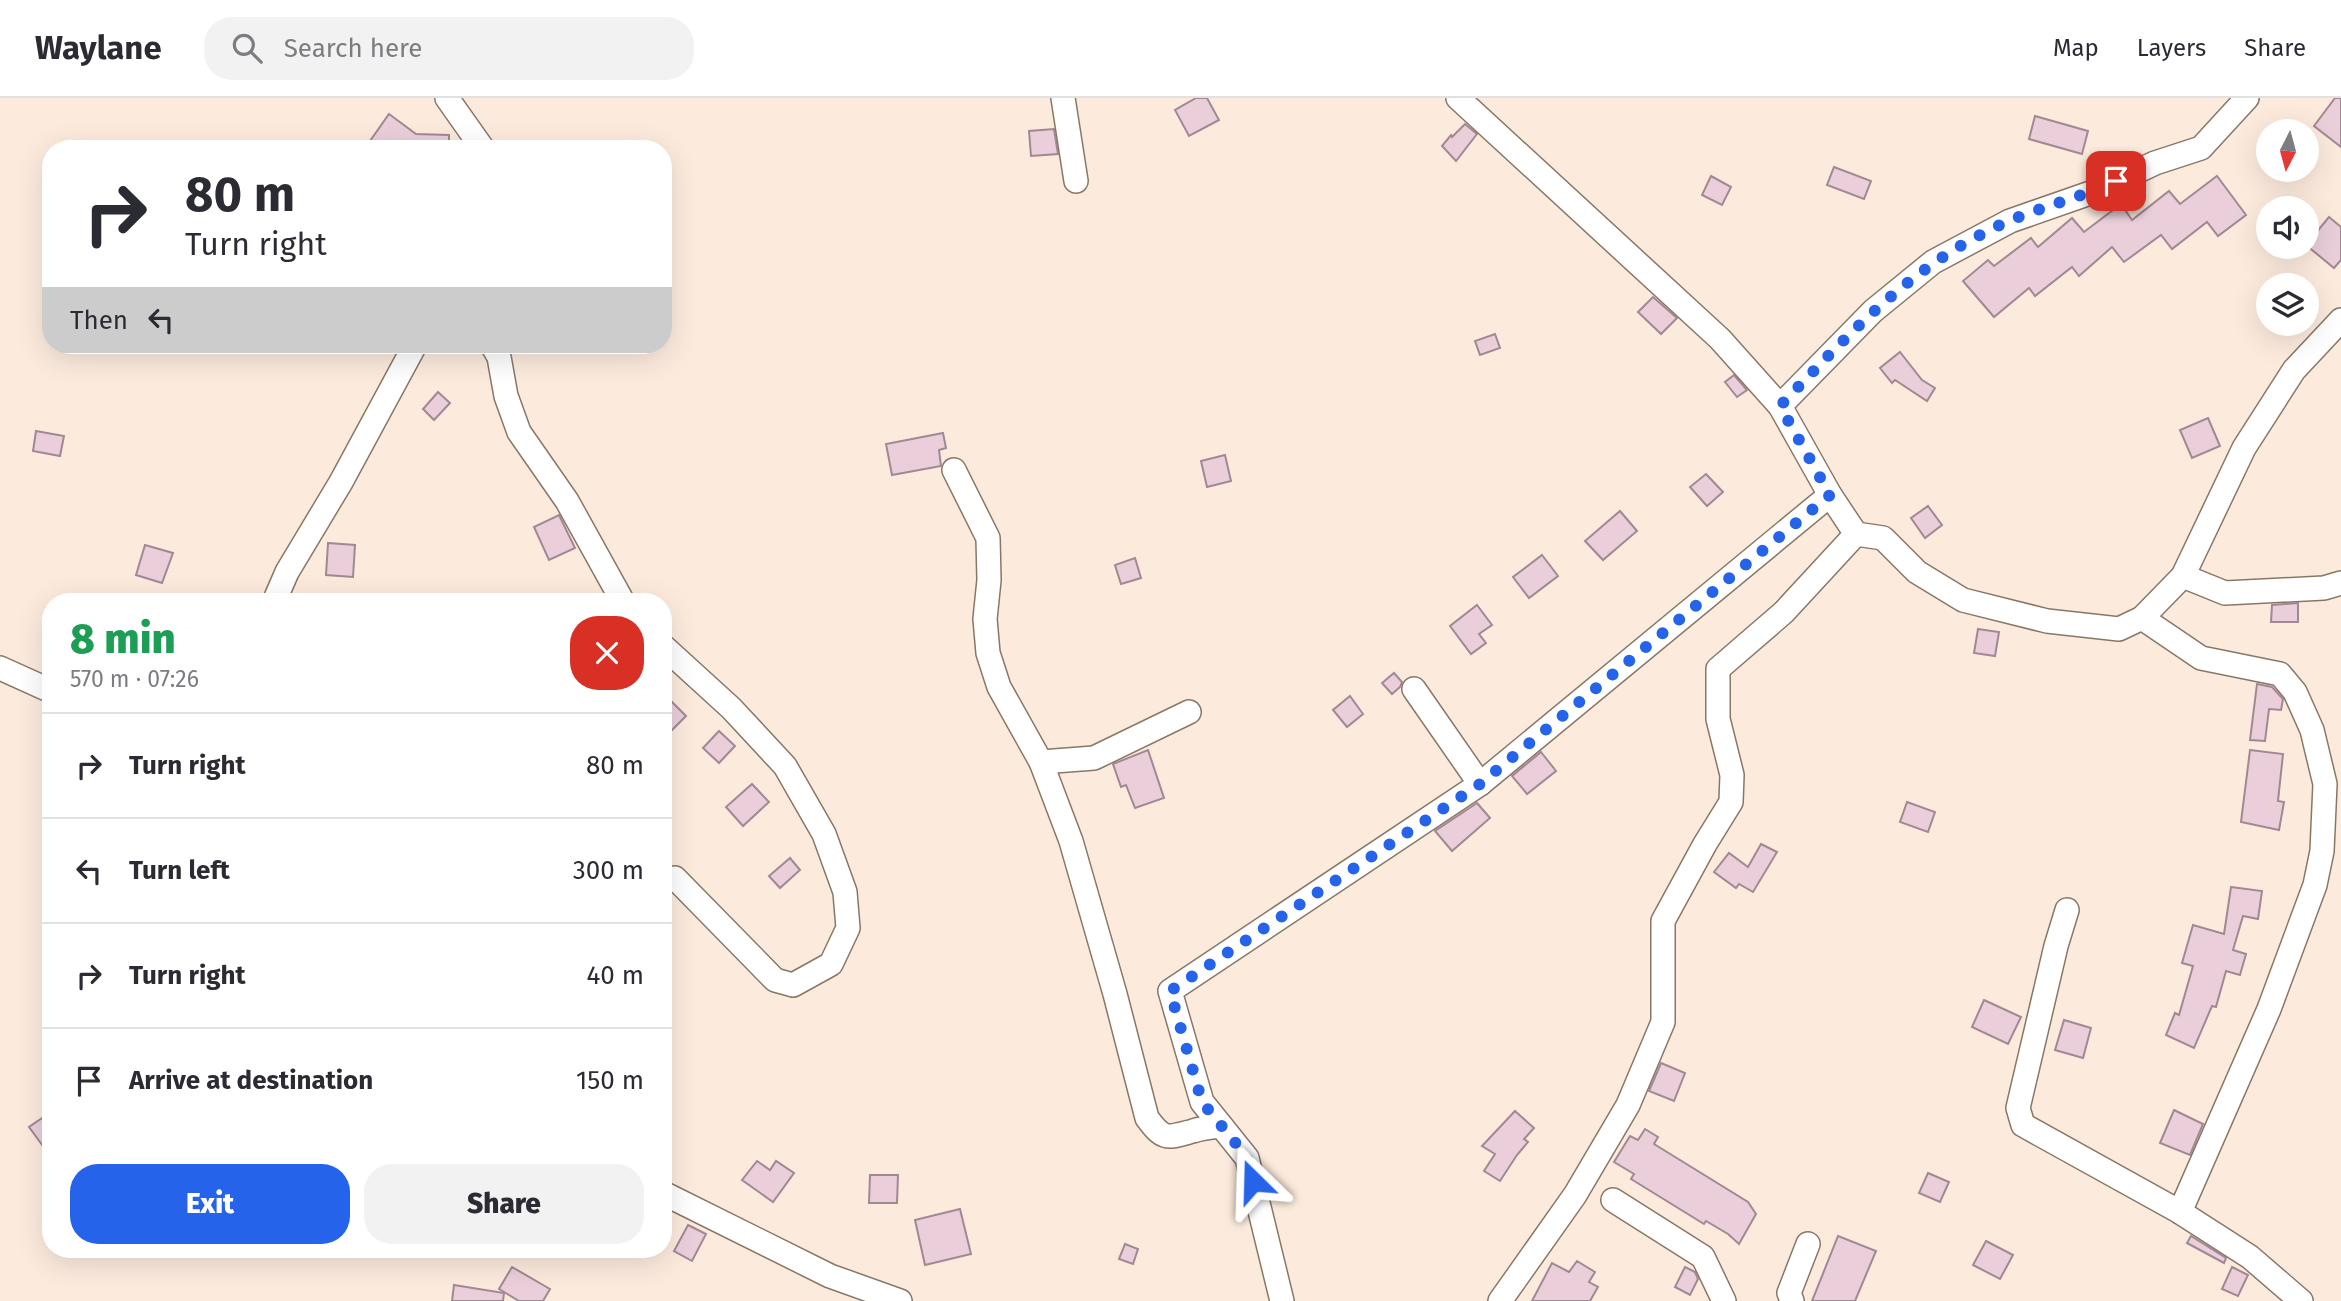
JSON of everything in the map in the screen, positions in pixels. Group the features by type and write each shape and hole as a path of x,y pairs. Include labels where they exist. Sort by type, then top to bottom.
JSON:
{"street":[{"path":"447,98 477,140"},
{"path":"1063,98 1076,181"},
{"path":"1458,98 1720,339 1780,406 1830,495 1856,534 1883,538 1916,572 1963,600 2047,621 2119,629 2142,618 2183,576 2244,448 2294,370 2341,320"},
{"path":"1780,406 1873,311 1933,262 2010,221 2096,191 2155,163 2201,148 2247,98"},
{"path":"278,593 287,572 341,482 410,354"},
{"path":"497,354 506,396 519,432 567,500 618,593"},
{"path":"954,470 988,538 989,580 985,619 988,653 999,687 1041,762 1071,841 1147,1118 1158,1133 1172,1138 1195,1130 1221,1126"},
{"path":"1282,1301 1247,1157 1202,1102 1170,991 1480,784 1830,495"},
{"path":"1500,1301 1575,1195 1628,1105 1663,1022 1663,921 1731,802 1732,775 1718,719 1718,669 1784,612 1856,534"},
{"path":"2183,576 2225,593 2324,588 2341,583"},
{"path":"2142,618 2201,658 2280,674 2295,692 2312,730 2325,784 2322,850 2315,885 2269,1009 2180,1212"},
{"path":"672,654 731,708 785,766 824,834 845,892 848,928 831,964 793,985 775,980 675,878"},
{"path":"0,667 42,687"},
{"path":"1414,690 1480,784"},
{"path":"1041,762 1094,758 1189,712"},
{"path":"2067,910 2018,1108 2022,1125 2180,1212 2250,1257 2301,1301"},
{"path":"672,1197 830,1276 900,1301"},
{"path":"1613,1200 1703,1257 1724,1301"},
{"path":"1792,1301 1789,1293 1808,1244"}],"building":[{"path":"1196,98 1207,98 1219,120 1189,136 1175,110"},
{"path":"2335,98 2341,98 2341,147 2319,130 2319,119"},
{"path":"389,114 416,134 449,135 449,140 371,140"},
{"path":"2035,116 2088,131 2082,154 2029,139"},
{"path":"1465,124 1477,134 1456,161 1442,146"},
{"path":"1054,129 1058,154 1031,156 1029,131"},
{"path":"1834,167 1871,181 1864,199 1827,185"},
{"path":"1711,176 1731,187 1722,205 1702,195"},
{"path":"2217,176 2246,215 2218,236 2207,222 2172,249 2161,235 2124,262 2112,247 2079,276 2072,267 2035,296 2029,288 1994,317 1963,281 1988,260 1994,266 2031,238 2038,247 2072,218 2084,232 2121,204 2132,220 2169,191 2180,204"},
{"path":"2329,217 2341,227 2341,260 2334,268 2319,256 2319,229"},
{"path":"1653,297 1677,318 1661,334 1638,312"},
{"path":"1495,334 1500,348 1480,355 1475,341"},
{"path":"1900,352 1922,380 1935,388 1927,401 1895,380 1892,383 1880,368"},
{"path":"1734,375 1747,390 1737,397 1725,382"},
{"path":"438,392 450,403 434,420 423,409"},
{"path":"2208,418 2220,446 2192,458 2180,430"},
{"path":"36,431 64,436 60,456 33,451"},
{"path":"943,433 946,448 939,450 941,466 892,475 886,444"},
{"path":"1225,455 1231,481 1207,487 1201,461"},
{"path":"1706,474 1723,492 1707,506 1690,487"},
{"path":"1928,506 1942,525 1925,538 1911,518"},
{"path":"1620,511 1637,531 1603,560 1585,541"},
{"path":"559,515 575,548 549,560 534,527"},
{"path":"328,543 355,545 353,577 326,575"},
{"path":"145,545 173,553 162,583 136,575"},
{"path":"1542,555 1558,576 1529,598 1513,577"},
{"path":"1135,558 1141,578 1121,584 1115,565"},
{"path":"2298,603 2298,622 2271,622 2272,605"},
{"path":"1477,605 1492,625 1479,634 1486,643 1471,654 1450,626"},
{"path":"1978,629 1999,632 1995,656 1974,653"},
{"path":"1394,673 1402,682 1392,694 1382,683"},
{"path":"2257,684 2272,687 2283,699 2281,710 2269,709 2265,741 2250,740"},
{"path":"1350,696 1363,714 1347,727 1333,710"},
{"path":"672,702 686,716 672,730"},
{"path":"719,731 735,746 719,763 703,748"},
{"path":"1148,750 1164,798 1135,808 1126,785 1121,787 1113,764"},
{"path":"2250,750 2283,754 2278,801 2284,802 2279,830 2241,822"},
{"path":"1541,752 1556,771 1527,794 1512,776"},
{"path":"752,784 769,802 743,826 726,807"},
{"path":"1907,802 1935,812 1928,832 1900,822"},
{"path":"1477,803 1490,818 1452,851 1435,831"},
{"path":"1761,844 1777,852 1753,892 1739,884 1736,888 1714,872 1729,853 1748,867"},
{"path":"790,858 800,870 780,888 769,876"},
{"path":"2231,887 2262,891 2258,919 2243,916 2233,950 2246,954 2240,975 2226,971 2216,1007 2212,1006 2194,1048 2166,1035 2175,1013 2179,1015 2193,966 2182,963 2193,925 2224,934"},
{"path":"1984,1000 2021,1017 2008,1044 1972,1027"},
{"path":"2064,1020 2091,1028 2083,1058 2055,1050"},
{"path":"1661,1063 1685,1073 1674,1101 1649,1091"},
{"path":"2174,1110 2203,1124 2190,1155 2160,1143"},
{"path":"1515,1111 1534,1128 1524,1139 1528,1142 1500,1181 1484,1171 1495,1154 1482,1146"},
{"path":"42,1118 42,1145 29,1127"},
{"path":"1645,1129 1658,1137 1654,1144 1748,1202 1756,1214 1739,1244 1728,1234 1706,1221 1704,1224 1631,1179 1634,1174 1614,1162 1630,1136 1638,1140"},
{"path":"757,1161 770,1170 776,1161 794,1173 773,1202 742,1180"},
{"path":"1928,1173 1949,1182 1940,1202 1919,1193"},
{"path":"870,1175 898,1175 897,1203 869,1203"},
{"path":"960,1209 971,1254 925,1265 915,1220"},
{"path":"688,1225 706,1234 692,1261 674,1251"},
{"path":"1838,1236 1876,1251 1855,1301 1812,1301"},
{"path":"2191,1236 2226,1258 2224,1263 2187,1243"},
{"path":"1986,1241 2013,1255 2000,1279 1973,1265"},
{"path":"1125,1244 1138,1249 1133,1264 1119,1259"},
{"path":"1577,1261 1595,1272 1589,1282 1598,1287 1590,1301 1532,1301 1552,1263 1569,1272"},
{"path":"512,1267 550,1289 543,1301 519,1301 499,1289"},
{"path":"1685,1267 1695,1272 1698,1279 1690,1295 1675,1287"},
{"path":"2232,1267 2248,1275 2238,1296 2222,1289"},
{"path":"454,1285 504,1293 503,1301 452,1301"}],"route":[{"path":"1253,1181 1247,1157 1202,1102 1170,991 1480,784 1830,495 1780,406 1873,311 1933,262 2010,221 2096,191 2116,181"}]}
